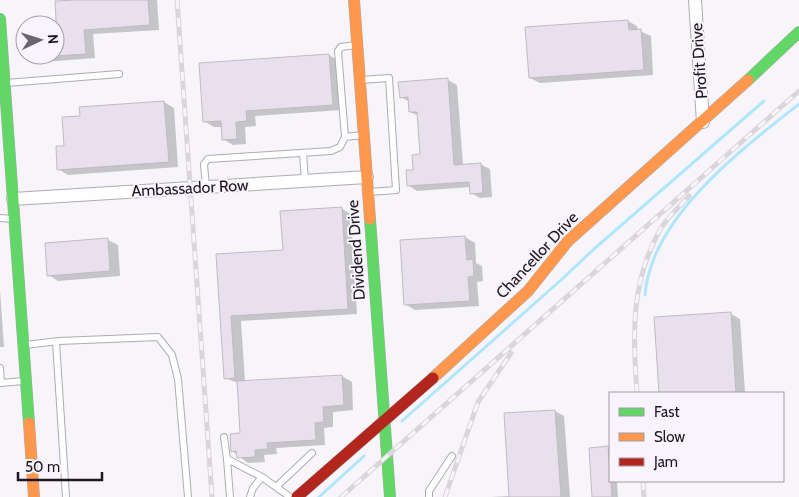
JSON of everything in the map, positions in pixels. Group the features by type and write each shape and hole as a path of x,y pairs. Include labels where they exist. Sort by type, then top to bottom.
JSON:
{"street":[{"name":"Dividend Drive","path":"354,0 390,497"},
{"name":"Profit Drive","path":"695,0 703,122"},
{"path":"0,20 10,199 14,218 34,497"},
{"name":"Chancellor Drive","path":"297,497 384,422 528,291 568,241 703,122 799,32"},
{"name":"Ambassador Row","path":"10,199 367,177"}],"lane":[{"path":"206,187 204,164 208,159 332,151 340,147 345,137 338,51 341,47 358,45"},
{"path":"5,83 119,74"},
{"path":"360,80 389,78 396,190 368,192"},
{"path":"345,137 364,134"},
{"path":"303,153 305,181"},
{"path":"0,218 14,218"},
{"path":"23,345 158,337 172,355 178,379 188,497"},
{"path":"56,342 66,497"},
{"path":"0,368 0,383 26,380"},
{"path":"224,437 230,497"},
{"path":"276,486 312,452"},
{"path":"429,497 429,491 452,456"},
{"path":"227,460 262,477 290,497"},
{"path":"250,497 253,488 262,477"}],"building":[{"path":"148,0 150,25 84,30 86,54 65,55 65,15 56,15 55,1"},
{"path":"628,20 629,30 641,29 644,70 529,78 525,27"},
{"path":"329,54 333,105 246,111 247,121 236,122 237,139 222,140 221,121 203,122 199,63"},
{"path":"448,78 454,165 481,163 483,193 470,194 469,182 407,186 406,170 413,170 412,155 420,154 417,112 409,112 408,97 400,98 398,82"},
{"path":"164,101 169,162 57,170 56,146 64,146 62,117 80,116 79,107"},
{"path":"342,207 348,309 231,316 235,378 224,379 216,254 283,250 280,211"},
{"path":"465,236 467,260 473,259 474,276 468,277 470,301 404,305 400,240"},
{"path":"108,238 110,271 47,276 45,243"},
{"path":"731,312 736,392 659,392 654,317"},
{"path":"342,375 344,405 323,407 324,422 315,423 316,440 267,443 268,449 255,450 255,457 237,458 236,451 231,452 230,434 240,433 237,381"},
{"path":"555,410 561,497 509,497 504,413"},
{"path":"608,446 609,482 611,482 612,497 592,497 589,448"}],"waterway":[{"path":"402,421 594,249 764,101"},
{"path":"645,295 651,266 664,239 681,212 727,164 799,104"},
{"path":"319,497 364,456"}],"railway":[{"path":"177,0 212,497"},
{"path":"341,497 799,91"},
{"path":"637,392 636,309 644,269 651,248 661,228 689,196"},
{"path":"445,497 478,402 511,353"},
{"path":"643,482 644,497"}],"traffic: fast":[{"path":"0,19 29,423"},
{"path":"748,80 799,32"},
{"path":"370,219 390,497"}],"traffic: slow":[{"path":"354,0 370,219"},
{"path":"433,378 528,291 568,241 748,80"},
{"path":"29,423 34,497"}],"traffic: jam":[{"path":"297,497 433,378"}]}
